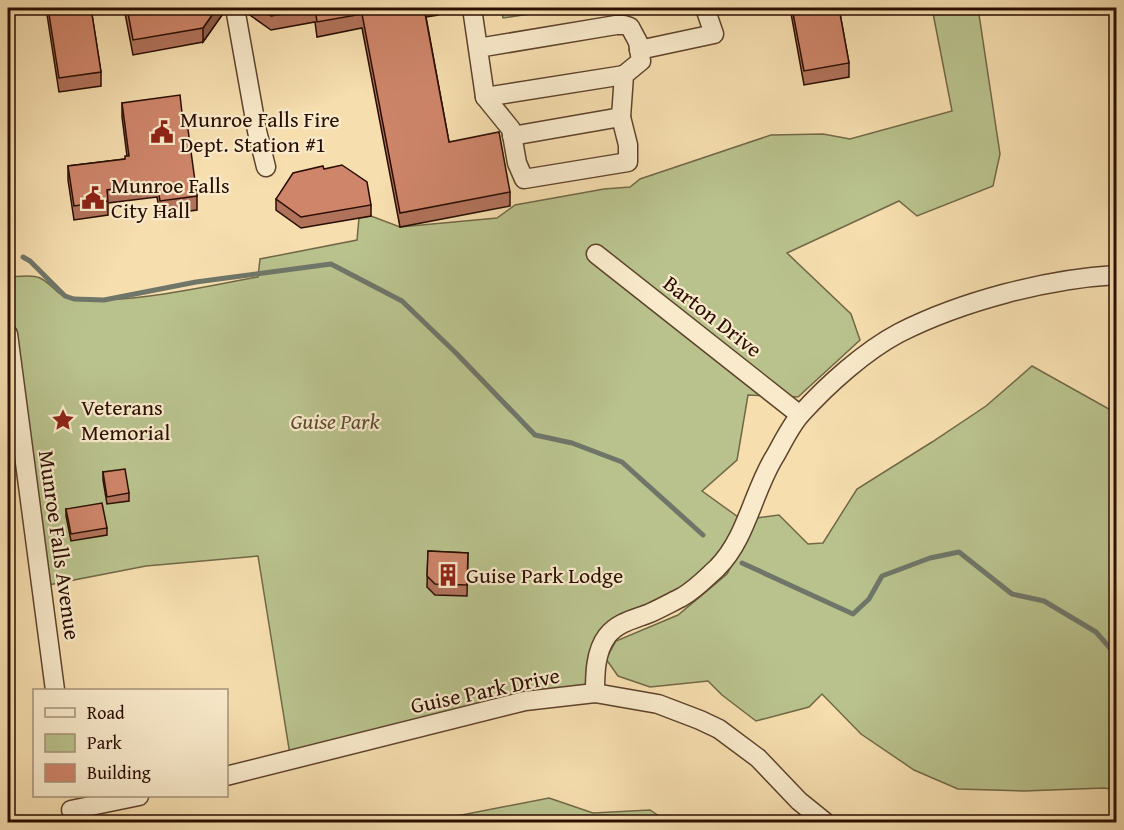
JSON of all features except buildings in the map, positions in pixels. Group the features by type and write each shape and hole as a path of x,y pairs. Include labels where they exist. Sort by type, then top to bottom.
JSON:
{"street":[{"path":"235,8 257,131 266,167"},
{"path":"472,8 485,97 511,129 517,163 524,179 625,164 629,158 621,117 624,75"},
{"path":"639,50 714,34 705,8"},
{"path":"478,48 624,25 630,27 638,42 641,61 624,75 485,97"},
{"path":"512,136 621,117"},
{"name":"Barton Drive","path":"596,254 800,415"},
{"path":"595,693 598,658 608,635 625,621 650,613 685,596 707,578 723,560 737,538 771,462 800,415 842,375 875,348 933,317 958,308 1045,284 1083,277 1116,275"},
{"name":"Munroe Falls Avenue","path":"8,334 55,689"},
{"name":"Guise Park Drive","path":"228,775 525,701 595,693 658,704 719,729 758,758 803,815 825,822"},
{"path":"71,809 129,797"}],"green space":[{"path":"501,8 570,8 503,18"},
{"name":"Guise Park","path":"932,8 978,8 1000,154 993,186 917,216 899,201 787,253 851,314 860,340 798,397 748,395 737,460 702,491 745,522 718,567 608,635 595,693 291,761 258,556 146,566 48,585 8,334 8,277 37,277 64,296 74,299 119,299 190,290 258,277 260,259 357,240 359,218 371,216 400,227 497,218 515,205 604,189 630,187 640,179 771,135 823,134 850,139 952,111"},
{"path":"1032,366 1116,413 1116,790 1104,788 1024,791 958,789 914,770 861,734 822,694 809,707 756,721 708,681 650,687 618,676 606,659 616,641 678,615 727,574 756,518 779,515 808,544 823,543 857,489 986,406"},
{"path":"549,798 593,813 650,810 668,822 426,822"}],"waterway":[{"path":"23,257 30,261 65,296 74,299 104,300 196,282 331,264 402,301 535,435 572,443 622,462 703,535"},
{"path":"742,563 853,614 869,599 882,576 930,558 959,552 1012,594 1044,601 1096,632 1116,655"}],"place":[{"name":"Munroe Falls Fire Dept. Station #1","path":"162,132"},
{"name":"Munroe Falls City Hall","path":"93,198"},
{"name":"Veterans Memorial","path":"63,420"},
{"name":"Guise Park Lodge","path":"448,575"}]}
